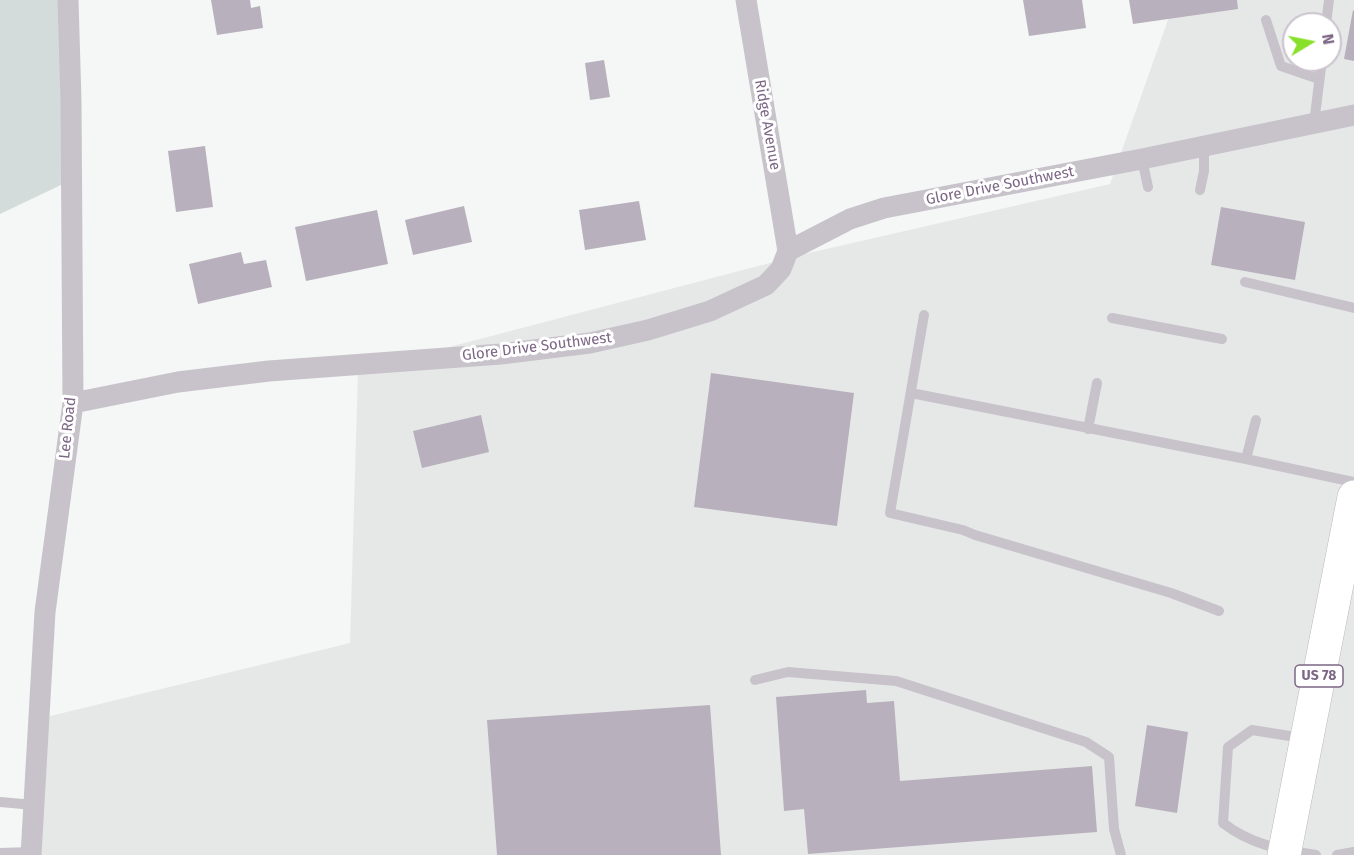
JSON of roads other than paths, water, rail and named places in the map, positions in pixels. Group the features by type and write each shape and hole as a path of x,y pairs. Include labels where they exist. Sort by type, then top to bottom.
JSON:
{"main road":[{"name":"US 78","path":"1295,854 1306,738 1354,498"}],"street":[{"name":"Lee Road","path":"31,854 45,612 72,403 71,112 68,0"},
{"name":"Ridge Avenue","path":"746,0 788,251"},
{"name":"Glore Drive Southwest","path":"72,403 178,382 268,371 501,354 590,343 648,330 710,311 757,290 766,285 781,269 788,251 850,219 884,208 1142,159 1354,115"}],"lane":[{"path":"1266,20 1281,66 1319,79"},
{"path":"1314,123 1320,72"},
{"path":"1200,190 1204,171 1204,146"},
{"path":"1142,159 1148,187"},
{"path":"1245,282 1354,308"},
{"path":"924,315 890,513 963,530 1171,593 1219,611"},
{"path":"1112,318 1222,339"},
{"path":"1088,429 1097,383"},
{"path":"911,393 1354,482"},
{"path":"1246,459 1256,420"},
{"path":"755,680 788,672 896,681 1086,742 1110,757 1114,829 1121,855"},
{"path":"1295,854 1239,836 1223,823 1228,747 1252,730 1306,738"},
{"path":"0,802 34,805"},
{"path":"1337,855 1354,852"},
{"path":"0,853 31,854"}]}
